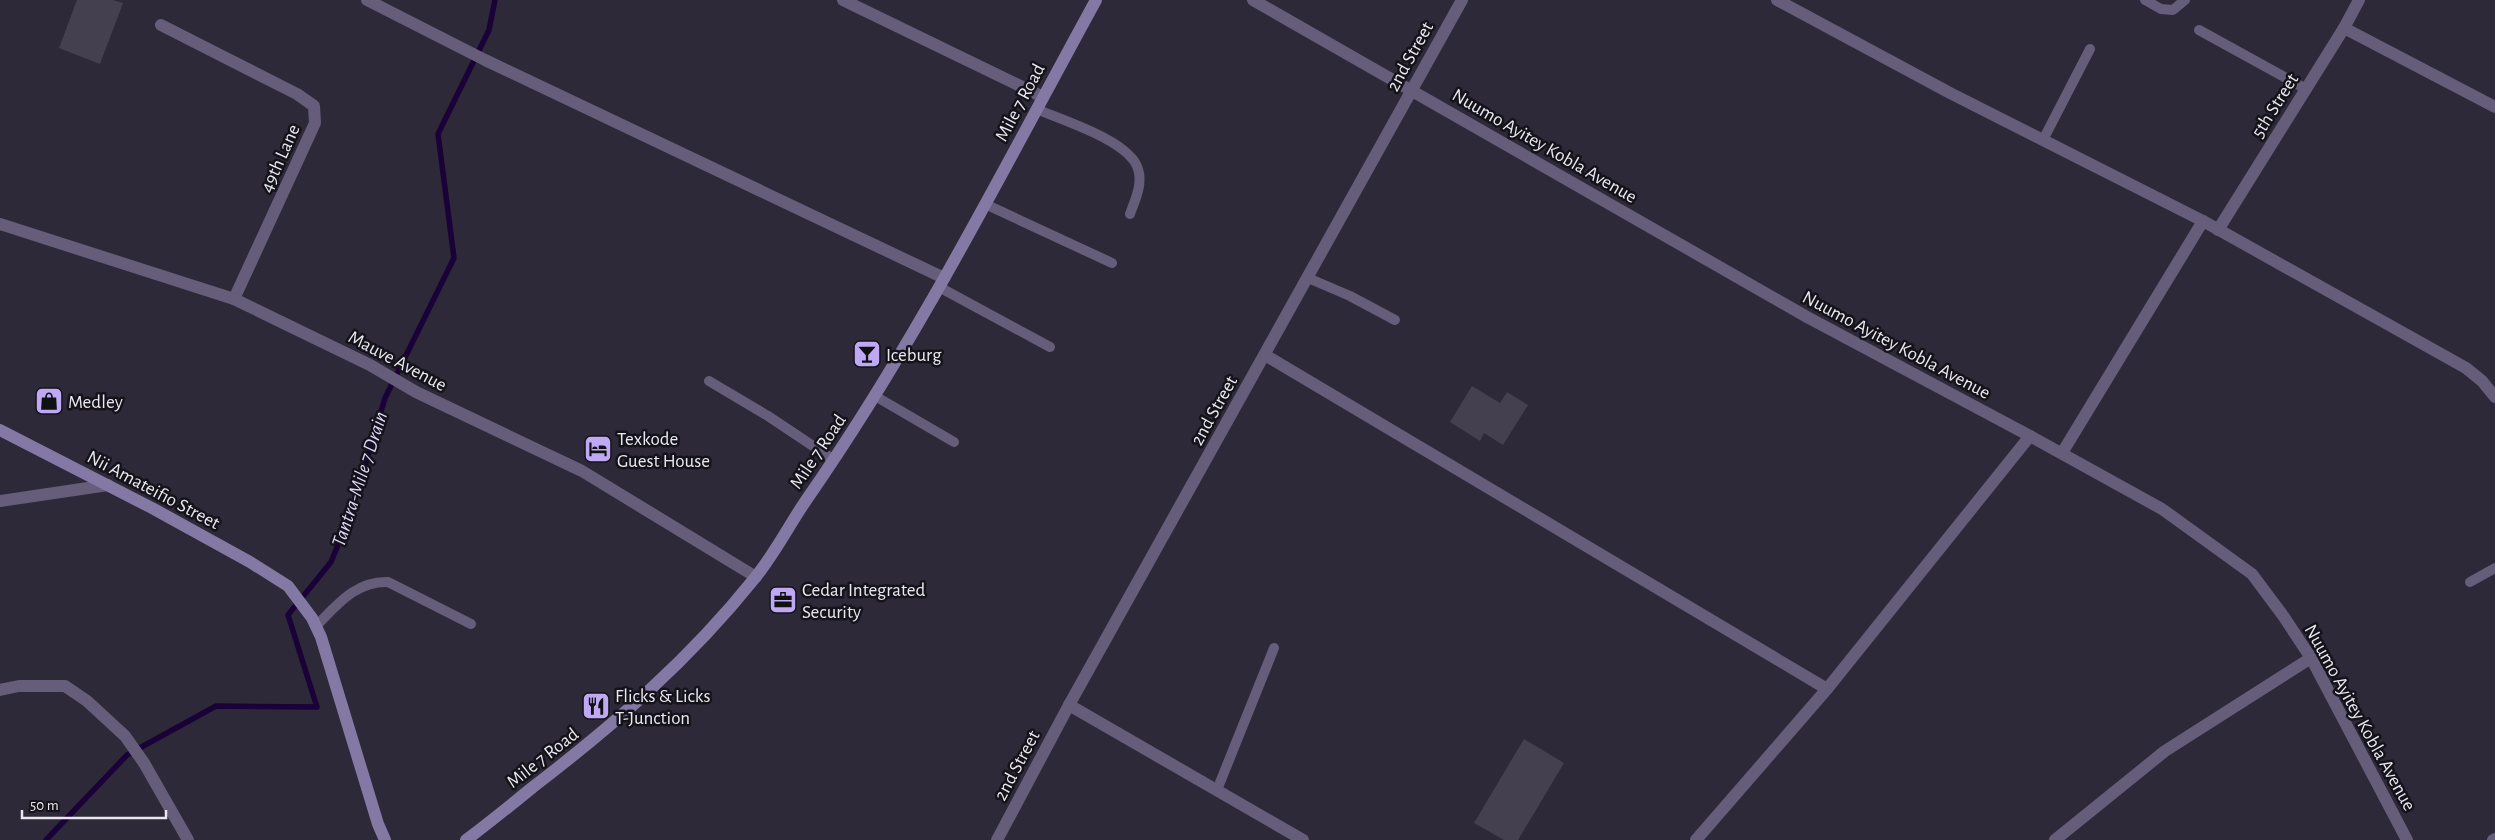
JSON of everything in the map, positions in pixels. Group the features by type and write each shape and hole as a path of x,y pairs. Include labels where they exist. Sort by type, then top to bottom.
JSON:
{"street":[{"path":"367,0 484,60 941,282"},
{"path":"844,0 1043,97"},
{"name":"Mile 7 Road","path":"466,840 584,749 628,711 684,657 756,577 875,396 985,204 1096,0"},
{"name":"Nuumo Ayitey Kobla Avenue","path":"1253,0 1807,318 2062,453 2162,509 2252,574 2284,616 2311,658 2406,840"},
{"name":"2nd Street","path":"997,840 1070,705 1462,0"},
{"path":"1777,0 2042,140 2203,221 2466,368 2495,397"},
{"name":"5th Street","path":"2218,230 2344,28 2359,0"},
{"name":"49th Lane","path":"161,25 298,94 314,106 315,123 234,300"},
{"path":"2344,28 2495,106"},
{"path":"2062,453 2203,221"},
{"name":"Mauve Avenue","path":"0,224 234,300 370,365 416,392 582,471 756,577"},
{"path":"1265,355 1827,689"},
{"name":"Nii Amateifio Street","path":"0,430 108,485 250,562 288,586 314,622"},
{"path":"1696,840 1827,689 2030,436"},
{"path":"0,501 108,485"},
{"path":"314,622 332,668 378,824 385,840"},
{"path":"2055,840 2165,752 2311,658"},
{"path":"0,690 19,686 65,686 87,701 125,736 144,763 188,840"},
{"path":"1070,705 1303,840"}],"lane":[{"path":"2145,0 2161,8 2173,10 2185,0"},
{"path":"2199,30 2306,89"},
{"path":"2042,140 2090,49"},
{"path":"1036,109 1113,143 1133,159 1138,168 1140,183 1130,214"},
{"path":"985,204 1112,263"},
{"path":"1308,278 1350,296 1395,320"},
{"path":"941,282 1050,347"},
{"path":"708,381 768,416 834,460"},
{"path":"875,396 954,442"},
{"path":"2470,582 2495,568"},
{"path":"314,622 362,586 373,582 388,582 471,624"},
{"path":"1217,790 1274,648"}],"building":[{"path":"77,0 113,0 123,3 100,64 59,48"},
{"path":"1472,386 1500,403 1507,392 1528,405 1503,445 1484,433 1480,441 1450,422"},
{"path":"1524,739 1564,763 1518,840 1504,840 1474,823"}],"waterway":[{"name":"Tantra-Mile 7 Drain","path":"46,840 127,755 216,706 317,707 288,615 331,562 351,513 385,398 454,258 438,134 489,30 495,0"}],"place":[{"name":"Iceburg","path":"867,354"},
{"name":"Medley","path":"49,401"},
{"name":"Texkode Guest House","path":"598,449"},
{"name":"Cedar Integrated Security","path":"783,600"},
{"name":"Flicks & Licks T-Junction","path":"596,706"}]}
